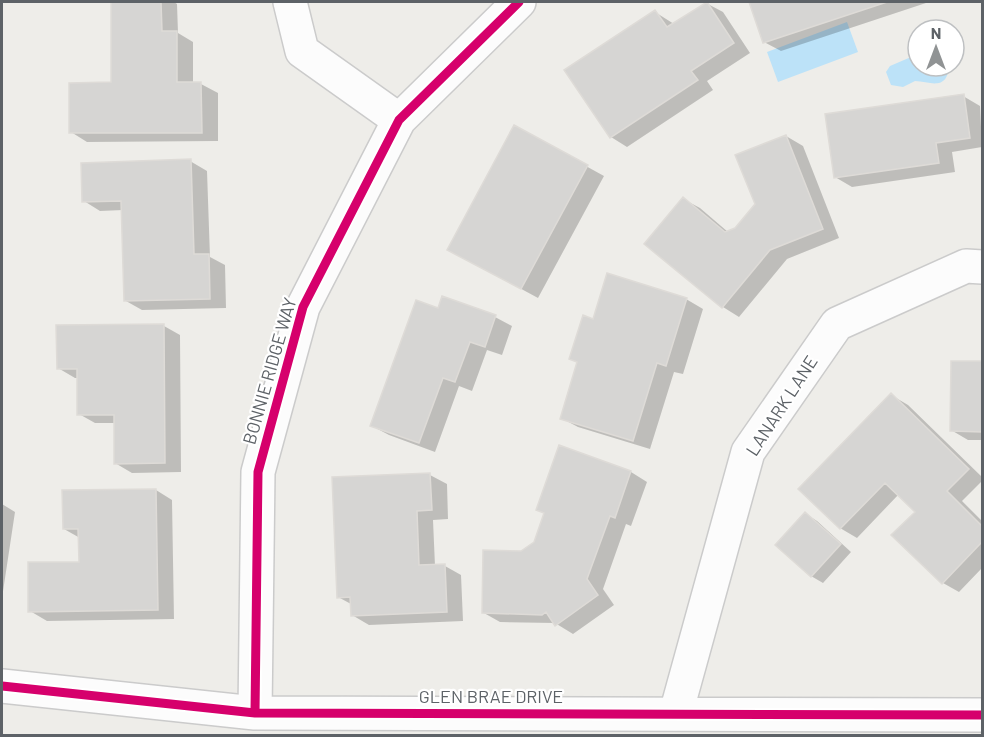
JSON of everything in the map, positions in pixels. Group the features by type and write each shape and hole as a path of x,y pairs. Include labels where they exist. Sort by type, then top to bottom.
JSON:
{"street":[{"path":"290,2 302,51 399,120"},
{"name":"BONNIE RIDGE WAY","path":"255,713 258,472 303,306 399,120 519,2"},
{"name":"LANARK LANE","path":"676,713 748,452 837,324 966,266 982,267"},
{"name":"GLEN BRAE DRIVE","path":"2,687 255,713 982,716"}],"water":[{"path":"847,22 858,52 778,82 767,52"},
{"path":"906,59 906,78 946,78 937,83 915,81 903,87 891,85 886,72 890,66"}],"building":[{"path":"111,2 161,2 162,31 177,31 177,82 201,82 202,133 69,133 69,83 111,82"},
{"path":"707,2 734,43 691,71 698,80 610,138 564,70 655,10 667,27"},
{"path":"749,2 887,2 763,43"},
{"path":"964,94 970,138 936,143 939,163 834,178 825,114"},
{"path":"514,125 588,165 521,289 447,250"},
{"path":"786,135 823,229 770,250 722,308 644,244 683,197 725,232 735,228 755,204 735,155"},
{"path":"191,159 194,254 209,254 210,299 124,301 121,201 82,202 81,163"},
{"path":"607,273 687,298 666,366 657,363 633,441 560,419 577,362 569,359 583,315 593,319"},
{"path":"442,296 496,315 485,347 470,342 455,382 443,378 419,443 370,426 416,300 438,308"},
{"path":"164,324 165,463 114,464 114,415 77,415 77,369 57,369 56,325"},
{"path":"951,361 982,361 982,432 950,431"},
{"path":"891,393 969,469 947,491 982,526 982,542 942,584 891,535 915,512 885,483 840,529 798,489"},
{"path":"559,445 631,471 615,518 610,516 587,579 598,595 555,626 546,612 542,615 482,613 483,550 521,551 534,542 544,513 536,510"},
{"path":"430,473 432,510 417,511 419,565 445,564 447,612 351,616 350,597 337,598 332,477"},
{"path":"156,489 158,610 28,612 28,562 79,562 78,529 63,529 62,490"},
{"path":"805,512 841,544 811,577 775,545"}],"cycle path":[{"path":"255,713 258,472 303,307 399,120 519,2"},
{"path":"2,686 255,713 982,715"}]}
